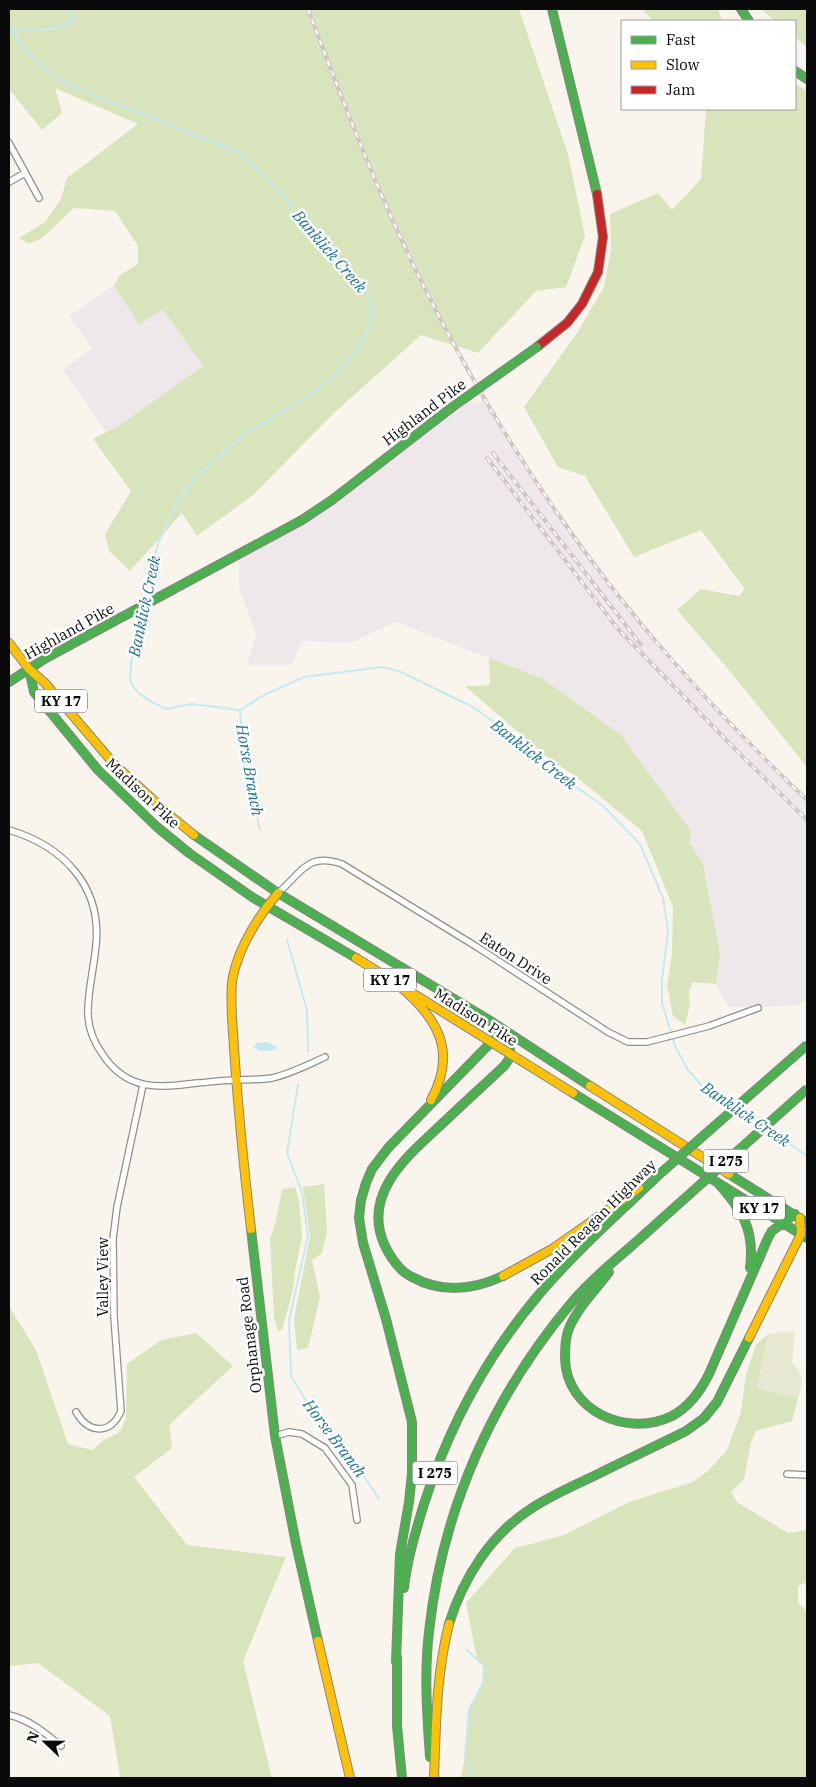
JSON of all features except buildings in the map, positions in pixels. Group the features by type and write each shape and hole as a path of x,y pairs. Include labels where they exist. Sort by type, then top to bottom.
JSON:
{"main road":[{"name":"Highland Pike","path":"9,682 46,658 302,520 332,500 451,408 536,347 567,322 582,304 598,272 603,237 597,191 552,9"},
{"path":"741,9 748,20"},
{"path":"796,72 807,79"},
{"name":"Madison Pike","path":"9,643 29,669 46,683 114,764 172,817 202,841 278,893 404,967 672,1139 801,1218"},
{"name":"Madison Pike","path":"29,669 34,692 98,770 123,796 190,853 252,897 346,952 804,1236"},
{"name":"Orphanage Road","path":"278,893 267,906 247,938 233,976 232,1012 236,1080 251,1231 275,1436 296,1544 350,1778"},
{"path":"398,985 422,1005 430,1015 438,1030 442,1045 444,1062 442,1073 434,1096 424,1111"},
{"path":"396,1662 400,1554 412,1474 412,1422 405,1389 363,1243 359,1218 361,1200 372,1168 388,1148 505,1031 511,1056 505,1065 394,1170 383,1192 379,1218 381,1235 387,1249 403,1271 411,1277 439,1288 476,1285 506,1275 542,1256 662,1172"},
{"name":"Ronald Reagan Highway","path":"402,1778 397,1726 396,1662 404,1583 414,1539 430,1486 454,1428 477,1382 517,1322 566,1264 662,1172 807,1045"},
{"name":"I 275","path":"433,1778 426,1705 426,1657 437,1570 446,1533 460,1491 490,1421 531,1354 583,1290 807,1088"},
{"path":"717,1182 737,1204 745,1217 751,1234 753,1255 746,1286"},
{"path":"433,1778 440,1664 458,1596 475,1566 502,1532 524,1513 556,1494 686,1431 704,1418 717,1402 804,1236 801,1218 783,1223 772,1231 710,1369 693,1399 684,1408 660,1422 632,1426 603,1416 588,1406 568,1379 564,1356 565,1341 575,1317 621,1256"}],"street":[{"path":"9,143 39,198"},
{"path":"9,182 25,172"},
{"path":"9,830 32,838 61,857 75,871 88,890 96,913 97,930 97,943 88,1000 88,1018 93,1037 110,1066 124,1078 143,1085 157,1087 273,1078 325,1057"},
{"name":"Eaton Drive","path":"278,893 310,863 320,860 342,864 477,947 608,1032 628,1042 647,1042 696,1030 758,1008"},
{"name":"Valley View","path":"76,1412 89,1427 99,1429 110,1426 117,1419 120,1411 114,1316 113,1239 117,1207 143,1085"},
{"path":"275,1436 289,1432 302,1434 325,1448 352,1485 357,1520"},
{"path":"787,1474 807,1475"},
{"path":"9,1715 27,1720 43,1730 61,1746"}],"shaded area":[{"path":"114,285 139,325 163,308 203,366 120,425 106,432 63,370 92,348 69,316"},
{"path":"486,400 552,504 631,610 671,659 725,718 807,800 807,999 799,1005 758,1008 728,1007 716,984 720,953 703,864 689,842 671,803 621,735 543,679 396,622 351,643 302,641 292,665 247,665 256,634 239,589 239,554 302,520 451,408"}],"green space":[{"path":"9,9 519,9 568,154 585,236 566,287 536,291 478,353 421,335 334,413 253,495 197,536 182,513 130,571 109,551 105,534 131,491 93,439 120,425 203,366 163,309 139,325 114,285 120,275 138,264 138,246 115,211 74,208 42,238 29,244 19,238 45,222 61,199 67,178 138,124 55,88 62,113 42,130 9,89"},
{"path":"642,9 718,9 722,20 652,20"},
{"path":"761,9 807,9 807,47 796,38 796,20 774,20"},
{"path":"796,85 807,91 807,767 729,670 677,610 701,589 739,596 745,589 701,530 634,557 585,476 558,467 524,407 577,333 604,287 611,249 610,214 658,193 672,210 701,179 706,110 796,110"},
{"path":"489,658 543,679 621,735 691,831 689,842 703,864 720,953 716,984 693,982 689,991 690,1004 685,1025 673,1016 667,985 672,954 673,907 642,831 578,778 547,757 465,686 490,684"},
{"path":"324,1184 327,1232 322,1253 312,1260 320,1297 308,1348 297,1350 294,1320 310,1236 303,1187"},
{"path":"295,1187 299,1201 302,1236 293,1290 282,1330 278,1331 274,1318 270,1239 276,1221 282,1189"},
{"path":"9,1306 36,1350 68,1444 92,1450 104,1440 120,1432 126,1418 127,1364 161,1340 196,1333 233,1366 169,1425 172,1448 134,1477 187,1545 286,1557 243,1661 272,1778 119,1778 110,1716 38,1663 9,1666"},
{"path":"795,1331 792,1363 799,1371 802,1379 798,1398 757,1388 768,1334"},
{"path":"768,1334 757,1388 798,1398 792,1421 756,1431 751,1442 744,1479 731,1492 737,1502 788,1533 807,1530 807,1582 798,1586 798,1602 807,1612 807,1778 461,1778 469,1709 483,1683 484,1666 477,1659 466,1603 515,1548 564,1535 629,1502 693,1482 709,1470 727,1450 741,1412 746,1375 756,1345"}],"water":[{"path":"267,1042 279,1048 262,1051 253,1047 257,1043"}],"waterway":[{"path":"13,30 52,29 72,22 73,9"},
{"name":"Banklick Creek","path":"9,24 22,46 46,70 72,86 236,151 257,168 284,197 368,293 372,306 369,328 359,347 337,373 310,395 244,435 197,476 179,499 158,543 145,601"},
{"name":"Banklick Creek","path":"144,608 132,656 131,682 141,695 165,709 192,704 240,710 264,695 304,677 382,667 399,671 471,706 525,743 554,772 602,805 640,844 663,898 668,930 662,980 662,1003 675,1046 688,1070 707,1091 732,1107"},
{"name":"Horse Branch","path":"240,711 244,755 260,830"},
{"name":"Horse Branch","path":"287,940 307,1010 308,1052"},
{"name":"Horse Branch","path":"298,1084 287,1153 302,1192 308,1236 289,1320 291,1376 320,1424 351,1457 379,1499"},
{"name":"Banklick Creek","path":"738,1111 761,1126"},
{"name":"Banklick Creek","path":"768,1129 807,1156"},
{"name":"Horse Branch","path":"467,1650 484,1666 483,1683 469,1709 465,1756 472,1778"}],"railway":[{"path":"308,9 364,152 410,258 452,342 508,438 569,530 636,618 721,714 807,800"},
{"path":"493,453 641,645"},
{"path":"487,458 617,628 807,820"}],"traffic: fast":[{"path":"552,9 597,194"},
{"path":"741,9 748,20"},
{"path":"796,72 807,79"},
{"path":"451,408 537,347"},
{"path":"9,682 46,658 302,520 332,500 451,408"},
{"path":"29,669 34,692 98,770 157,827 189,853 252,897 356,958"},
{"path":"194,835 278,893 489,1020 590,1086"},
{"path":"396,1662 400,1554 412,1473 412,1422 386,1319 363,1243 359,1218 361,1200 372,1169 388,1148 503,1030"},
{"path":"503,1276 492,1281 457,1288 434,1286 412,1277 399,1268 385,1246 379,1227 379,1209 384,1192 392,1176 404,1161 505,1065 511,1056 507,1032"},
{"path":"662,1172 807,1045"},
{"path":"645,1234 807,1089"},
{"path":"573,1093 807,1238"},
{"path":"404,1588 407,1567 423,1507 444,1449 471,1394 503,1341 521,1316 555,1276 600,1230 662,1172"},
{"path":"729,1174 807,1223"},
{"path":"717,1182 740,1211 745,1221 750,1242 750,1268"},
{"path":"609,1272 571,1323 566,1341 565,1358 568,1377 576,1393 587,1405 602,1415 636,1424 655,1422 678,1412 698,1392 709,1374 768,1238 772,1231 795,1214"},
{"path":"251,1229 275,1436 296,1544 318,1641"},
{"path":"430,1757 426,1679 429,1632 436,1586 459,1498 476,1456 496,1415 544,1337 581,1292 645,1234"},
{"path":"449,1624 462,1590 480,1558 504,1531 517,1519 547,1499 686,1431 704,1418 717,1402 749,1338"},
{"path":"397,1657 397,1726 402,1778"}],"traffic: slow":[{"path":"9,643 29,669 45,683 114,764 194,835"},
{"path":"251,1229 241,1138 231,992 236,965 245,943 257,921 278,893"},
{"path":"356,958 573,1093"},
{"path":"398,985 423,1010 433,1023 439,1036 443,1051 443,1066 439,1082 431,1100"},
{"path":"590,1086 729,1174"},
{"path":"503,1276 552,1249 639,1188"},
{"path":"749,1338 801,1234 800,1218"},
{"path":"434,1778 439,1681 449,1624"},
{"path":"318,1641 350,1778"}],"traffic: jam":[{"path":"537,347 567,323 582,304 598,272 603,237 597,194"}]}
